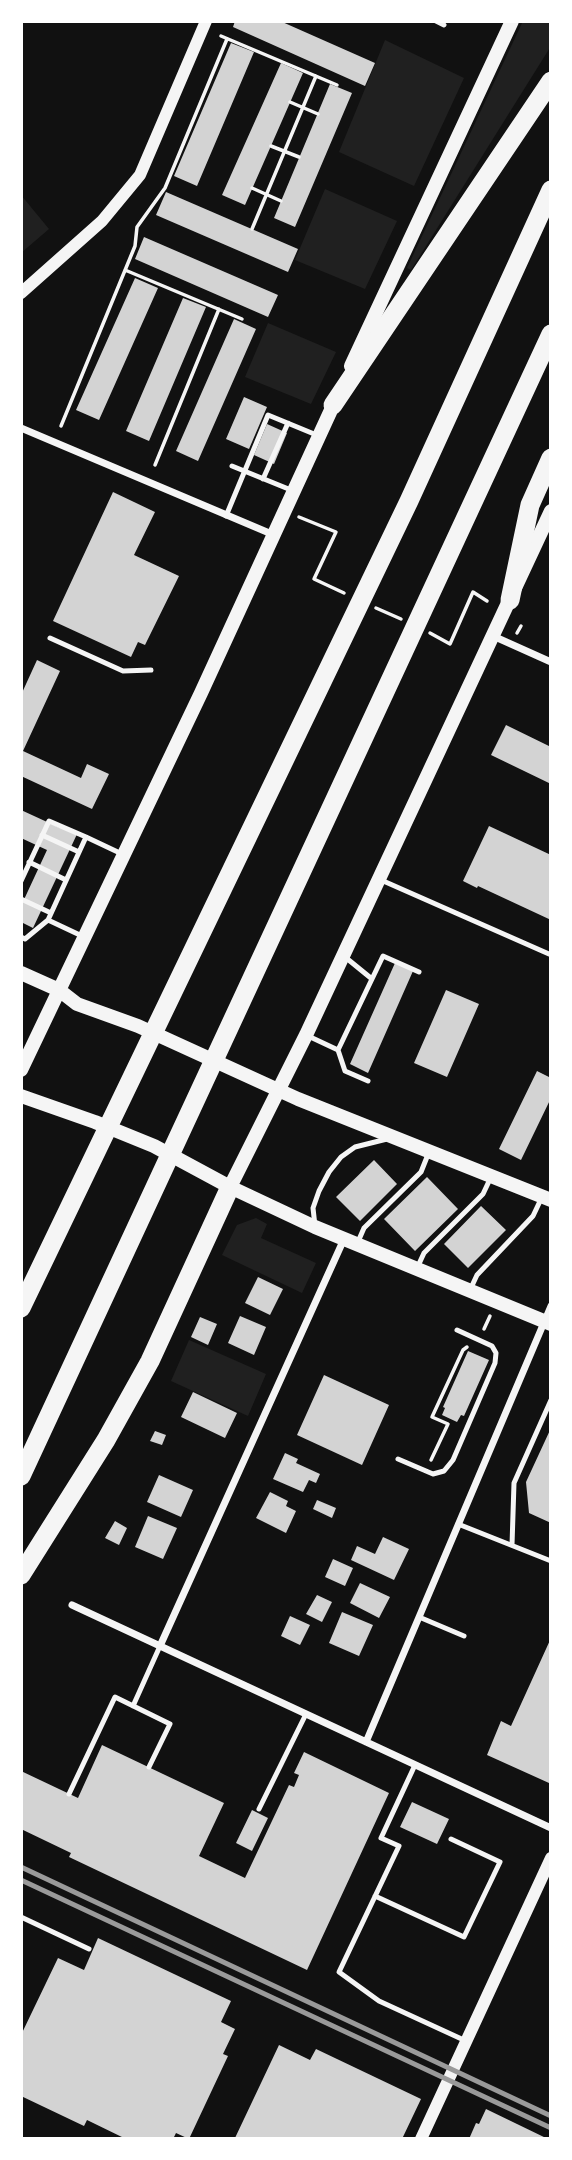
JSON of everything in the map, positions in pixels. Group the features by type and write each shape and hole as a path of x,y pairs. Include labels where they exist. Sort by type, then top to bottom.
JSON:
{"highway":[{"path":"333,405 551,81"},
{"path":"21,1308 409,501 551,190"},
{"path":"21,1476 551,334"},
{"path":"510,600 530,505 551,458"},
{"path":"21,1575 106,1440 150,1361 230,1187"}],"main road":[{"path":"21,1070 274,535 512,21"},
{"path":"230,1187 306,1035 551,511"},
{"path":"21,973 59,990 77,1004 547,1199"},
{"path":"21,1096 154,1146 230,1187 315,1227 548,1323"}],"street":[{"path":"21,293 102,221 140,175 206,21"},
{"path":"21,428 274,535"},
{"path":"493,636 551,662"},
{"path":"160,1646 350,1241"},
{"path":"366,1742 458,1524 548,1323 551,1306"},
{"path":"72,1605 551,1828"},
{"path":"421,2139 551,1857"}],"lane":[{"path":"436,21 444,25"},
{"path":"226,516 268,415 319,436"},
{"path":"263,479 288,423"},
{"path":"232,466 294,492"},
{"path":"50,638 123,671 151,670"},
{"path":"21,881 49,821 124,855"},
{"path":"42,835 79,852"},
{"path":"21,937 25,939 48,920 86,837"},
{"path":"29,863 66,880"},
{"path":"378,879 549,954"},
{"path":"21,899 51,913"},
{"path":"48,920 85,937"},
{"path":"343,955 372,979"},
{"path":"368,1081 345,1070 338,1050 383,956 419,972"},
{"path":"306,1035 338,1050"},
{"path":"315,1227 313,1208 319,1191 341,1157 355,1147 394,1137"},
{"path":"350,1241 421,1172 429,1152"},
{"path":"416,1269 424,1253 483,1194 491,1176"},
{"path":"469,1291 477,1275 547,1199"},
{"path":"398,1459 433,1474 444,1471 453,1460 495,1363 496,1353 492,1346 457,1330"},
{"path":"512,1545 514,1483 551,1400"},
{"path":"458,1524 551,1561"},
{"path":"419,1618 464,1636"},
{"path":"133,1706 160,1646"},
{"path":"69,1794 115,1697 170,1724 149,1768"},
{"path":"259,1809 306,1714"},
{"path":"415,1765 381,1838 399,1846 339,1972 379,2001 466,2041"},
{"path":"375,1896 464,1937 500,1863 451,1839"},
{"path":"21,1917 89,1949"}],"path":[{"path":"221,36 337,85"},
{"path":"61,426 135,246 137,227 165,188 227,39"},
{"path":"252,229 316,76"},
{"path":"290,102 317,114"},
{"path":"271,146 299,158"},
{"path":"252,188 281,201"},
{"path":"125,270 242,319"},
{"path":"155,465 219,309"},
{"path":"482,1335 491,1316"},
{"path":"429,1466 448,1424 432,1417 463,1350 473,1345"}],"shaded area":[{"path":"523,21 551,21 551,46 411,270 407,268"},
{"path":"385,40 464,78 414,186 339,152"},
{"path":"325,189 397,221 365,289 295,260"},
{"path":"21,195 49,229 21,253"},
{"path":"268,323 336,352 311,404 245,377"},
{"path":"256,1218 267,1224 261,1238 316,1263 302,1293 222,1255 237,1225"},
{"path":"189,1340 266,1374 248,1416 171,1381"}],"building":[{"path":"235,21 280,21 375,63 365,86 233,27"},
{"path":"231,43 254,52 197,186 174,176"},
{"path":"281,63 303,73 245,205 222,195"},
{"path":"330,84 352,93 295,227 274,218"},
{"path":"166,192 298,249 288,272 156,215"},
{"path":"144,237 278,295 268,317 135,259"},
{"path":"135,278 158,288 99,420 76,410"},
{"path":"183,298 206,307 149,441 126,431"},
{"path":"234,319 256,329 198,461 176,451"},
{"path":"244,397 267,407 249,449 226,439"},
{"path":"267,424 287,433 274,464 254,455"},
{"path":"113,492 155,512 134,555 179,576 145,645 138,642 131,657 53,621"},
{"path":"37,660 60,671 23,751 81,778 87,764 109,774 92,809 21,776 21,695"},
{"path":"506,725 551,747 551,784 491,755"},
{"path":"21,810 58,827 78,832 33,928 21,922 21,906 47,850 21,838"},
{"path":"489,826 551,855 551,920 463,881"},
{"path":"395,963 413,971 368,1073 350,1064"},
{"path":"446,990 479,1004 447,1077 414,1063"},
{"path":"537,1071 551,1078 551,1098 521,1160 499,1149"},
{"path":"374,1160 397,1184 360,1221 336,1197"},
{"path":"427,1177 458,1209 415,1251 384,1219"},
{"path":"481,1206 506,1230 468,1268 444,1244"},
{"path":"258,1277 283,1289 270,1315 245,1303"},
{"path":"240,1316 266,1327 254,1355 228,1343"},
{"path":"200,1317 217,1324 208,1345 191,1337"},
{"path":"468,1351 489,1360 464,1416 461,1415 457,1422 442,1415 445,1408 443,1407"},
{"path":"324,1375 389,1405 362,1465 297,1435"},
{"path":"193,1392 237,1413 225,1438 181,1417"},
{"path":"551,1428 551,1523 529,1513 526,1482"},
{"path":"155,1431 166,1435 162,1445 150,1441"},
{"path":"285,1453 298,1459 296,1463 320,1474 316,1483 309,1480 303,1492 273,1479"},
{"path":"159,1475 193,1490 181,1517 147,1502"},
{"path":"270,1492 288,1501 286,1506 296,1511 286,1533 256,1518"},
{"path":"317,1500 336,1508 332,1518 313,1509"},
{"path":"148,1516 177,1528 163,1559 135,1547"},
{"path":"115,1521 127,1528 119,1545 105,1538"},
{"path":"383,1537 409,1549 394,1580 351,1560 357,1546 375,1554"},
{"path":"333,1559 353,1568 345,1586 325,1577"},
{"path":"360,1583 390,1597 379,1618 350,1603"},
{"path":"317,1595 332,1602 322,1622 306,1614"},
{"path":"342,1612 373,1625 359,1656 329,1643"},
{"path":"290,1616 310,1625 300,1645 281,1636"},
{"path":"551,1638 549,1783 487,1755 501,1721 511,1726"},
{"path":"102,1745 224,1803 199,1856 245,1878 289,1785 294,1787 299,1775 294,1773 304,1752 389,1793 307,1970 69,1857 71,1853 21,1829 21,1771 78,1798"},
{"path":"412,1802 449,1819 437,1844 400,1827"},
{"path":"252,1810 268,1818 252,1851 236,1843"},
{"path":"98,1938 231,2001 221,2022 235,2029 223,2054 228,2056 189,2139 176,2133 173,2139 126,2139 87,2120 84,2126 21,2096 21,2035 58,1958 84,1970"},
{"path":"279,2045 310,2060 316,2049 421,2099 402,2139 235,2138"},
{"path":"486,2109 548,2139 469,2139"}],"railway":[{"path":"21,1867 551,2116"},
{"path":"21,1880 551,2128"}]}
